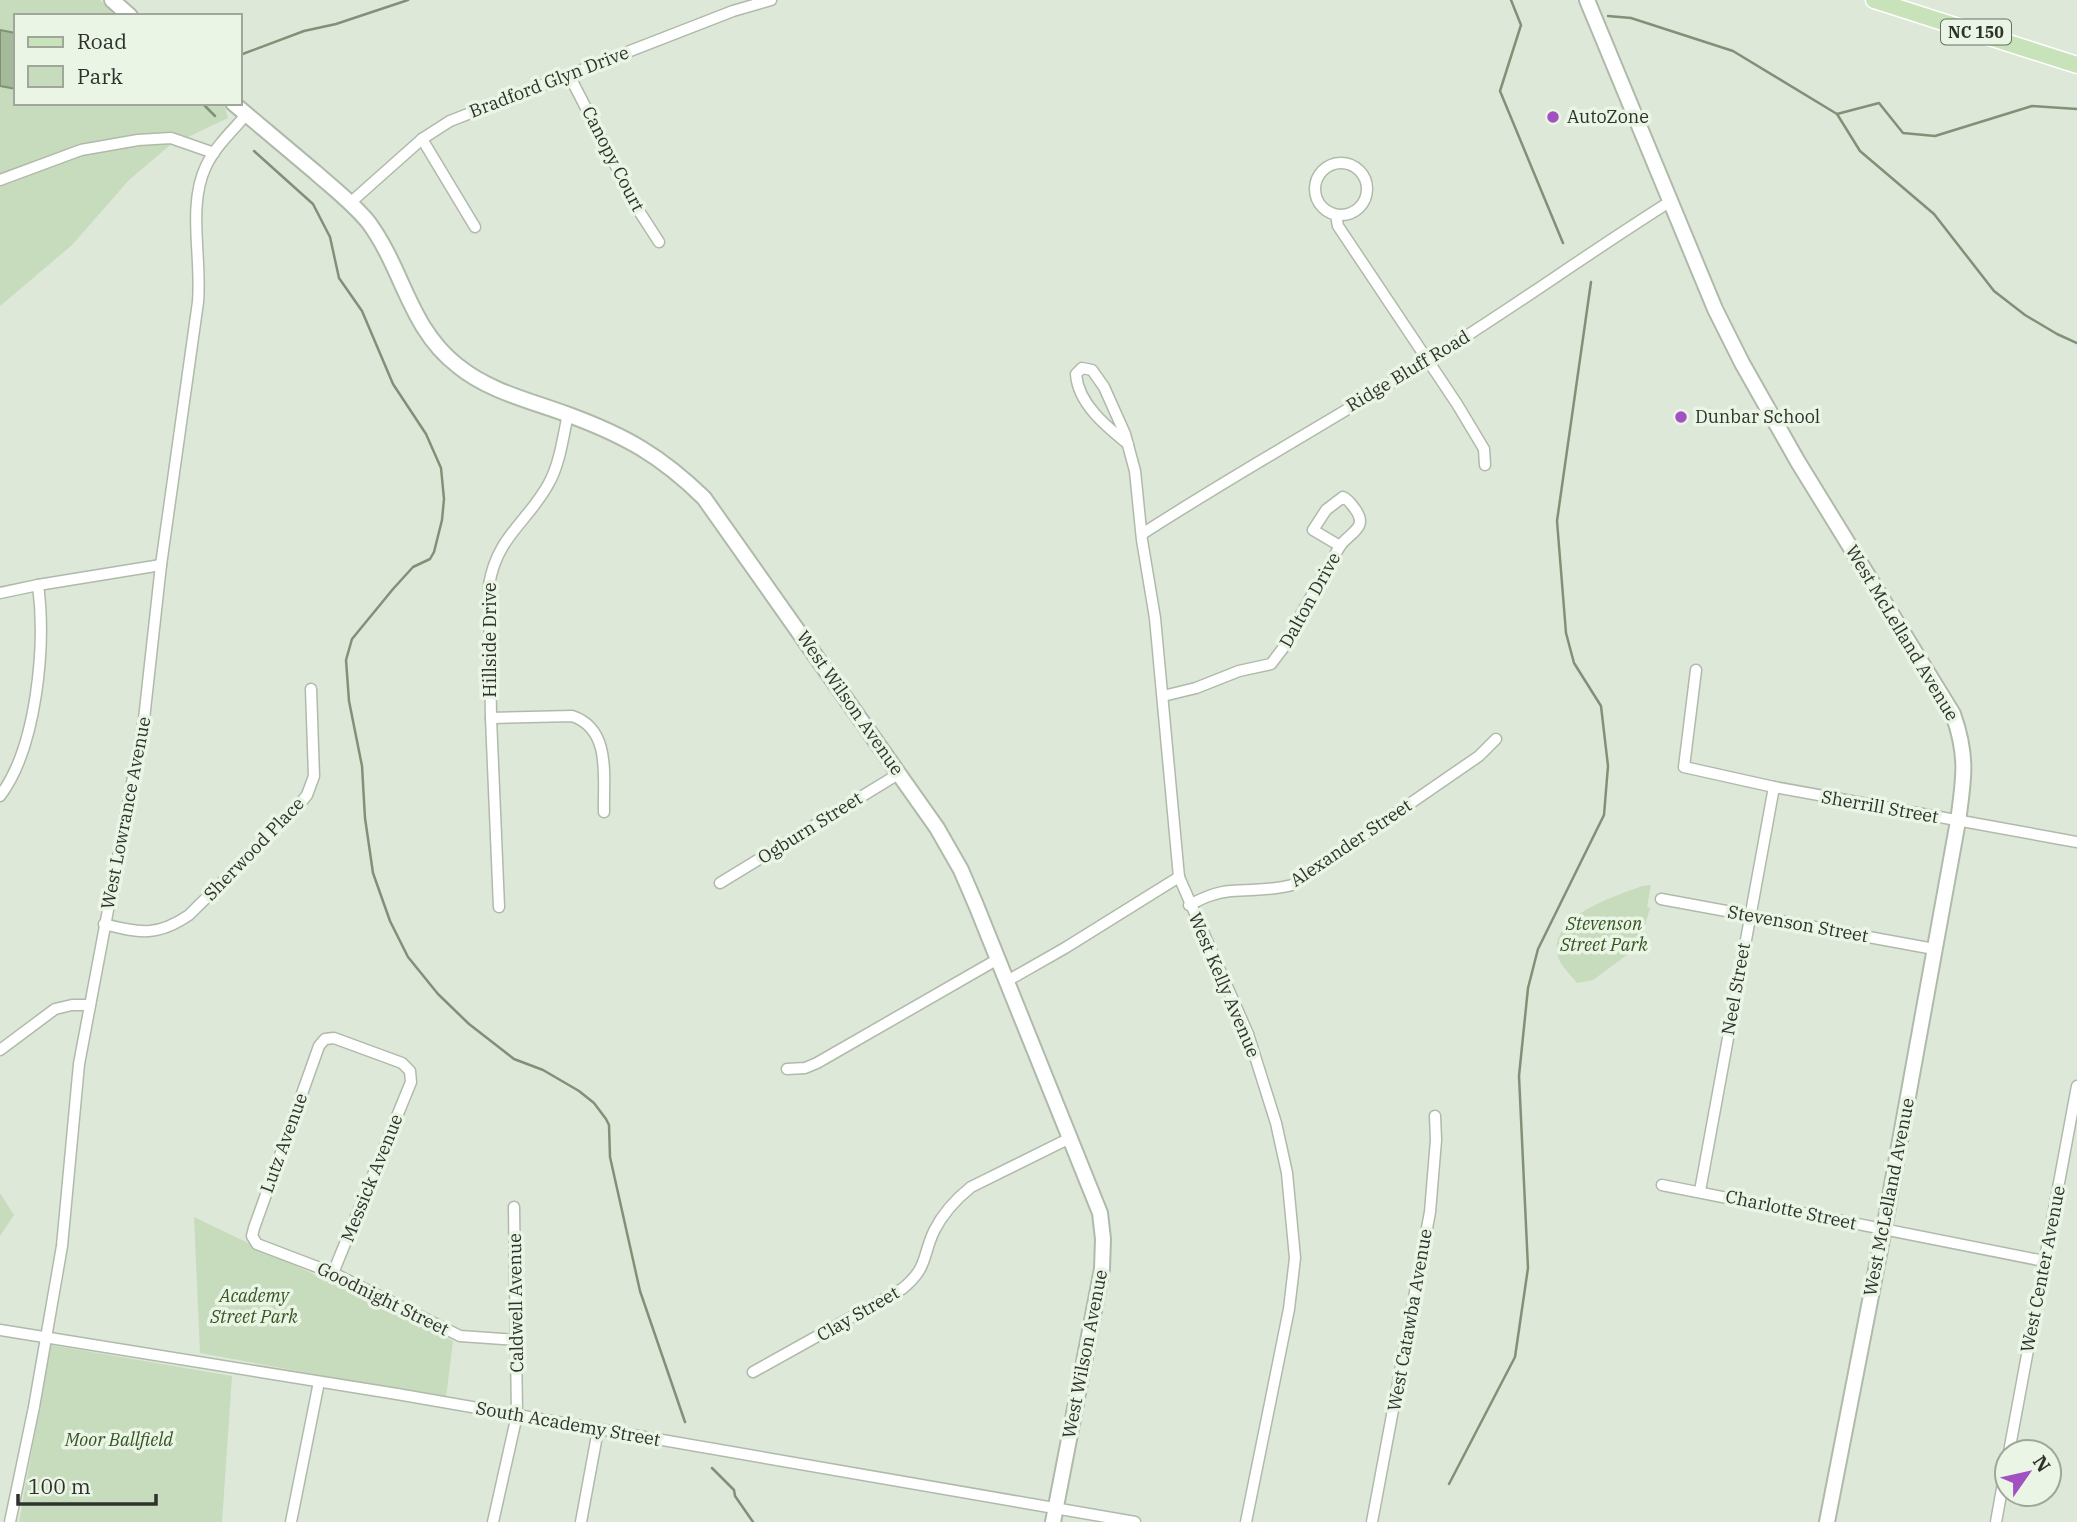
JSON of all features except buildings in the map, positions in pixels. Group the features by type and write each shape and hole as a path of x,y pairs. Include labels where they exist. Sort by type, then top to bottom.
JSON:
{"main road":[{"name":"NC 150","path":"1874,0 2077,65"}],"street":[{"path":"112,0 128,14"},
{"name":"Bradford Glyn Drive","path":"349,202 422,139 464,115 733,11 771,0"},
{"name":"West McLelland Avenue","path":"1587,0 1715,309 1742,363 1798,462 1954,714 1962,739 1965,766 1958,821 1884,1229 1827,1522"},
{"name":"Canopy Court","path":"569,75 639,211 659,242"},
{"name":"West Wilson Avenue","path":"235,105 349,202 367,221 382,242 415,316 439,350 476,379 621,436 644,448 704,498 937,828 961,870 1100,1213 1102,1269 1054,1515"},
{"name":"West Lowrance Avenue","path":"10,1522 62,1246 79,1064 144,719 160,565 198,302 200,277 197,203 200,181 214,153 246,114"},
{"path":"0,180 81,150 138,140 171,138 214,153"},
{"path":"422,139 475,227"},
{"path":"1345,163 1362,174 1366,183 1366,194 1356,211 1336,215 1319,204 1314,184 1325,167 1345,163"},
{"name":"Ridge Bluff Road","path":"1142,534 1427,361 1671,201"},
{"path":"1336,215 1338,226 1484,449 1485,465"},
{"name":"West Kelly Avenue","path":"1128,444 1100,419 1084,398 1076,374 1082,368 1092,370 1100,379 1128,444 1135,471 1155,618 1179,877 1189,905 1248,1034 1276,1123 1287,1173 1295,1258 1289,1309 1245,1522"},
{"name":"Hillside Drive","path":"499,907 488,603 491,572 503,544 551,481 568,415"},
{"name":"Dalton Drive","path":"1163,696 1196,688 1216,678 1271,664 1290,639 1340,546 1360,527 1360,516 1343,496 1326,509 1313,530 1340,546"},
{"path":"0,593 160,565"},
{"path":"0,796 19,759 29,727 40,657 38,586"},
{"name":"Sherrill Street","path":"1696,670 1684,767 1774,787 2077,842"},
{"name":"Sherwood Place","path":"104,924 151,933 172,927 189,915 295,811 307,796 314,776 311,689"},
{"name":"Hillside Drive","path":"491,718 572,716 583,719 592,727 602,746 604,812"},
{"name":"Alexander Street","path":"1189,905 1209,895 1230,891 1272,890 1292,885 1479,756 1496,739"},
{"name":"Ogburn Street","path":"720,883 900,773"},
{"name":"Neel Street","path":"1700,1191 1774,787"},
{"path":"1007,981 1179,877"},
{"name":"Stevenson Street","path":"1661,899 1934,949"},
{"path":"787,1069 805,1068 817,1063 998,959"},
{"path":"0,1050 55,1009 72,1004 90,1006"},
{"name":"Messick Avenue","path":"319,1046 325,1039 334,1038 402,1063 410,1071 411,1083 333,1273"},
{"name":"Lutz Avenue","path":"254,1240 254,1228 319,1046"},
{"name":"West Center Avenue","path":"2012,1438 2077,1086"},
{"name":"West Catawba Avenue","path":"1372,1522 1430,1212 1436,1140 1435,1116"},
{"name":"Clay Street","path":"753,1372 902,1289 921,1271 934,1231 959,1196 971,1187 1070,1138"},
{"name":"Charlotte Street","path":"1662,1185 2044,1261"},
{"name":"Caldwell Avenue","path":"493,1522 517,1415 514,1206"},
{"name":"Goodnight Street","path":"254,1240 257,1244 333,1273 460,1336 517,1340"},
{"name":"South Academy Street","path":"0,1330 517,1415 1054,1515 1135,1522"},
{"path":"291,1522 319,1382"},
{"path":"581,1522 598,1430"}],"green space":[{"path":"0,0 100,0 116,14 14,14 14,105 222,105 228,118 169,146 129,180 72,245 0,306"},
{"name":"Stevenson Street Park","path":"1651,885 1647,907 1650,908 1639,946 1593,980 1577,983 1558,957 1557,943 1563,930 1572,919 1600,902"},
{"path":"0,1193 14,1215 0,1236"},
{"name":"Academy Street Park","path":"194,1217 453,1341 446,1398 200,1353"},
{"name":"Moor Ballfield","path":"51,1345 232,1376 222,1522 19,1522"}],"shaded area":[{"path":"0,30 14,33 14,89 0,86"}],"waterway":[{"path":"242,54 304,31 336,24 408,0"},
{"path":"1511,0 1521,25 1500,91 1563,243"},
{"path":"1608,16 1631,18 1733,51 1837,114 1860,151 1934,214 1994,291 2025,315 2077,343"},
{"path":"1837,114 1879,103 1903,133 1935,136 2032,106 2077,109"},
{"path":"204,105 215,116"},
{"path":"254,151 313,204 330,237 339,278 362,311 393,384 426,434 441,468 444,499 434,552 430,559 413,567 352,639 346,660 349,701 362,766 365,818 373,873 390,921 408,957 438,994 469,1024 514,1059 543,1070 579,1091 594,1103 606,1119 609,1125 610,1157 640,1291 685,1422"},
{"path":"1449,1484 1515,1357 1528,1268 1519,1076 1528,988 1538,949 1604,815 1608,766 1601,706 1574,663 1566,633 1557,521 1591,282"},
{"path":"712,1468 734,1490 735,1496 753,1522"}],"place":[{"name":"AutoZone","path":"1553,117"},
{"name":"Dunbar School","path":"1681,417"}]}
